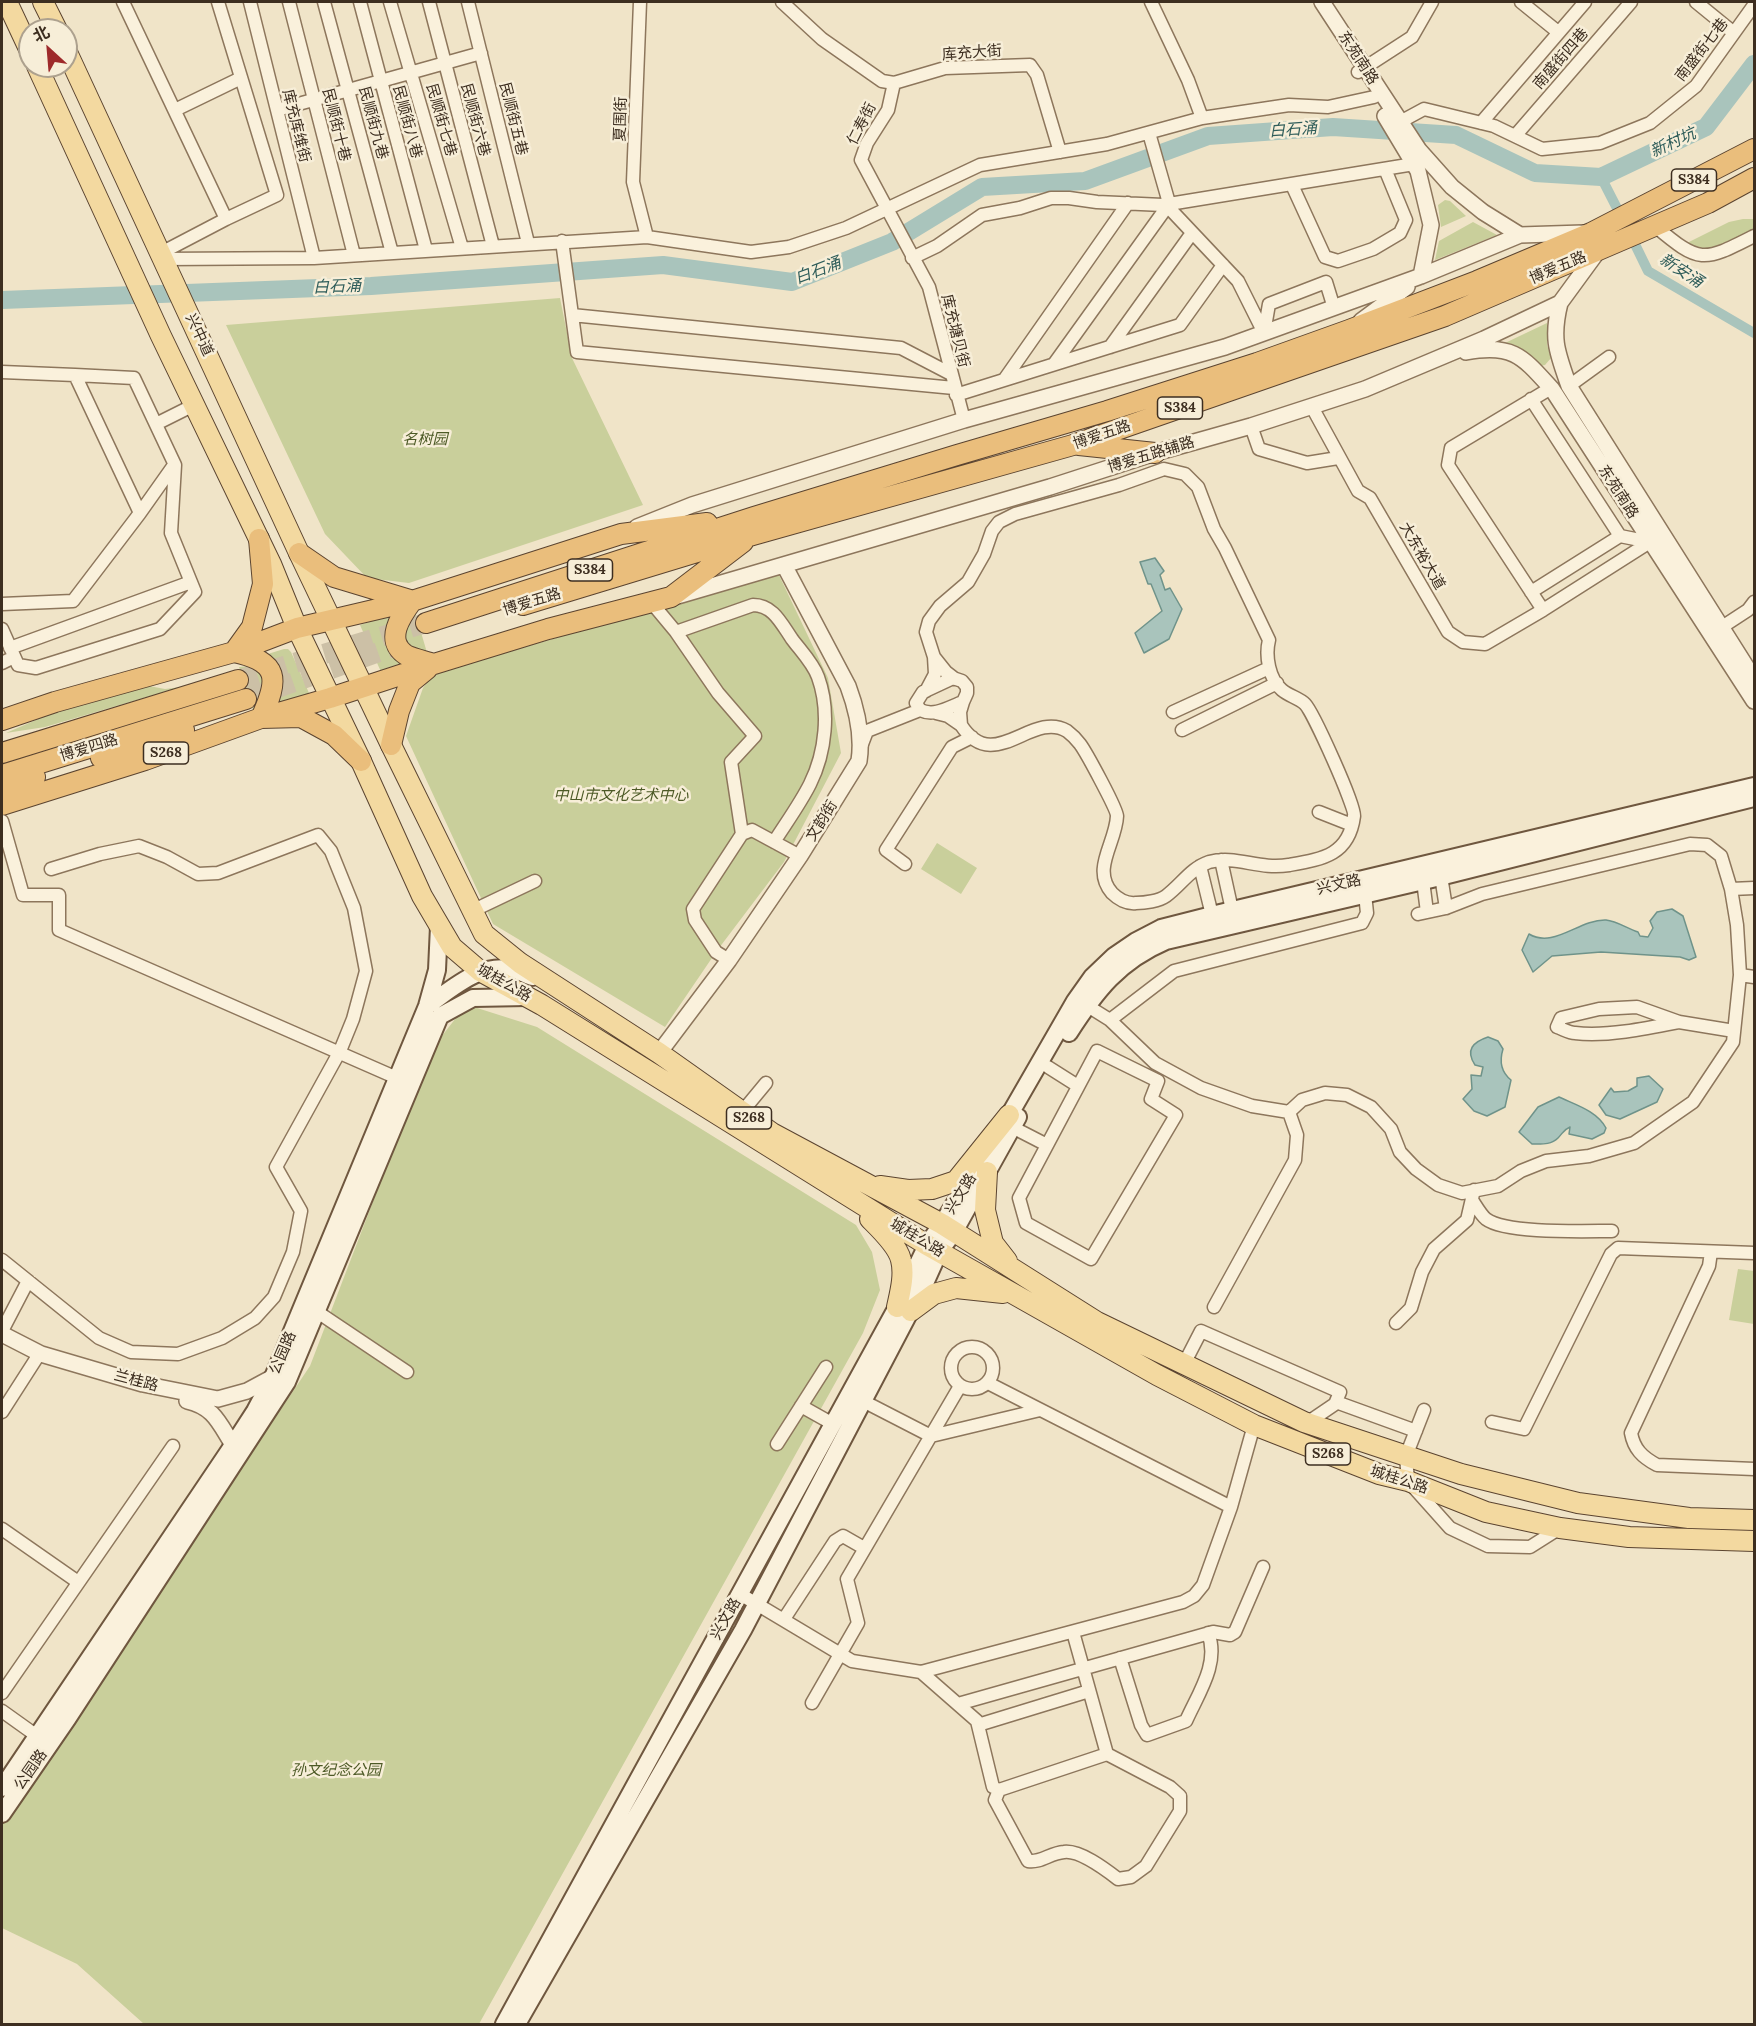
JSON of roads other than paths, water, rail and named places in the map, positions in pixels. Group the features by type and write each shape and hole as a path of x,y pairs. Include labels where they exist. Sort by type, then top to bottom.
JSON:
{"highway":[{"name":"博爱五路","path":"427,629 753,526 957,454 1107,411 1257,363 1349,330 1478,281 1610,224 1755,149"},
{"name":"博爱五路","path":"753,526 1073,445 1445,316 1708,203 1755,178"},
{"path":"1073,445 1155,453"},
{"path":"2,720 55,702 234,652 297,628 412,601 621,534 753,526"},
{"path":"363,687 548,629 671,597 753,526"},
{"path":"234,652 252,627 263,585 259,538"},
{"path":"299,553 334,577 412,601"},
{"path":"412,601 399,620 395,631 398,647 408,656 434,664"},
{"path":"234,652 254,656 264,662 272,675 273,692 261,718"},
{"path":"391,746 399,711 410,683 434,664"},
{"name":"博爱四路","path":"2,753 238,680"},
{"name":"S268","path":"2,805 145,760 261,718 363,687"},
{"name":"博爱四路","path":"2,775 246,699"},
{"path":"2,790 25,780 182,732 197,723 206,712"},
{"name":"S268","path":"261,718 301,717 334,735 361,761"}],"main road":[{"path":"7,2 18,25"},
{"path":"43,2 51,18"},
{"name":"兴中道","path":"78,76 332,620"},
{"path":"43,78 156,325 259,538 297,628"},
{"path":"271,564 288,569 295,562 299,553"},
{"name":"城桂公路","path":"332,620 483,934 520,963 659,1053 772,1133 948,1228 1097,1322 1306,1423 1461,1474 1578,1503 1689,1518 1753,1519"},
{"name":"城桂公路","path":"297,628 422,896 452,947 480,971 526,997 933,1248 1157,1375 1254,1425 1379,1474 1408,1481 1486,1512 1560,1528 1629,1537 1755,1542"},
{"name":"兴文路","path":"948,1228 1011,1121 1075,1001 1092,977 1114,956 1136,941 1161,928 1212,915 1755,786"},
{"name":"兴文路","path":"517,2025 757,1604 863,1401 933,1248 987,1172 1011,1121 1048,1068 1086,1005 1102,985 1142,951 1166,941 1423,881 1755,798"},
{"name":"公园路","path":"2,1814 68,1718 261,1413 287,1382 310,1307 397,1078 427,1006 437,970 439,926"},
{"path":"427,1006 480,971 496,968 513,969 555,987"},
{"name":"公园路","path":"261,1413 273,1377 310,1307 440,1016 472,998 526,997"},
{"path":"864,1183 908,1190 932,1189 956,1181 1011,1121"},
{"path":"987,1172 984,1210 993,1243 1015,1270"},
{"path":"852,1199 887,1236 902,1260 904,1309 934,1294 956,1288 1016,1295"},
{"name":"兴文路","path":"504,2025 833,1424 904,1309"},
{"name":"公园路","path":"2,1788 238,1448"}],"street":[{"path":"123,2 226,219"},
{"path":"162,256 226,219 278,195 218,2"},
{"name":"库充库维街","path":"250,2 314,258"},
{"name":"民顺街十巷","path":"289,2 354,255"},
{"name":"民顺街九巷","path":"324,2 392,253"},
{"name":"民顺街八巷","path":"360,2 426,250"},
{"name":"民顺街七巷","path":"390,2 462,248"},
{"name":"民顺街六巷","path":"429,2 493,246"},
{"name":"民顺街五巷","path":"468,2 528,243"},
{"name":"夏围街","path":"640,2 633,182 648,237"},
{"path":"782,2 838,51 882,81 894,83"},
{"path":"1151,2 1188,80 1202,118"},
{"name":"东苑南路","path":"1314,2 1393,116"},
{"name":"东苑南路","path":"1322,2 1374,97 1393,116"},
{"path":"1361,70 1412,37 1432,2"},
{"path":"1521,2 1558,32"},
{"path":"1481,123 1585,2"},
{"name":"南盛街四巷","path":"1515,136 1630,2"},
{"path":"1696,2 1734,33"},
{"name":"南盛街七巷","path":"1393,116 1424,109 1494,126 1542,149 1600,143 1650,123 1696,86 1755,5"},
{"path":"277,110 481,53"},
{"name":"库充大街","path":"894,83 945,68 1030,65 1037,75 1060,152"},
{"path":"175,110 242,78"},
{"name":"仁寿街","path":"887,209 861,160 867,143 888,110 894,83"},
{"path":"162,256 314,258 528,243 563,246 648,237 751,252 789,247 846,228 980,165 1151,139 1202,118 1289,105 1328,107 1374,97"},
{"path":"1349,330 1421,276 1431,225 1415,158 1393,116"},
{"path":"1151,139 1171,210 1238,281 1264,333"},
{"path":"911,256 937,246 982,215 1020,208 1051,198 1169,204 1385,169 1415,158"},
{"path":"1415,158 1483,212 1520,236"},
{"path":"1292,185 1325,257 1338,261 1373,249 1400,233 1406,220 1385,169"},
{"path":"1004,380 1128,203"},
{"path":"1054,364 1169,204"},
{"name":"库充塘贝街","path":"887,209 929,287 964,420"},
{"path":"1648,229 1700,257 1724,251 1755,236"},
{"name":"博爱五路","path":"621,534 692,506 964,420 1225,347 1421,276 1520,236 1590,232"},
{"path":"1110,347 1192,233"},
{"path":"563,246 577,352 955,391 1004,380 1180,325 1222,265"},
{"name":"博爱五路辅路","path":"671,597 1050,487 1155,453 1312,407 1440,358 1560,303 1598,251"},
{"path":"1264,333 1269,304 1326,282 1334,308"},
{"name":"东苑南路","path":"1560,303 1554,338 1569,386 1755,679"},
{"path":"572,315 901,348 951,374"},
{"name":"东苑南路","path":"1440,358 1478,350 1503,350 1524,358 1551,388 1755,701"},
{"path":"1569,386 1609,357"},
{"path":"2,372 134,378 175,465 171,533 195,592 160,629 36,668 18,665 2,629"},
{"path":"75,375 140,513"},
{"path":"1543,610 1448,465 1451,448 1551,388"},
{"path":"1531,399 1620,536"},
{"path":"156,424 194,405"},
{"name":"大东裕大道","path":"1312,407 1338,458 1358,491 1370,498 1448,632 1463,642 1485,644 1650,542"},
{"path":"1251,426 1259,449 1307,463 1338,458"},
{"path":"2,604 73,602 175,465"},
{"path":"926,691 935,674 934,657 926,632 929,621 940,606 968,582 984,554 992,531 999,522 1015,514 1119,485 1164,469 1185,474 1198,487 1214,530 1269,640 1267,648 1269,668 1280,689 1306,705 1350,795 1355,812 1353,825 1343,844 1332,855 1317,860 1275,867 1261,867 1231,859 1221,860 1200,866 1164,897 1133,904 1117,899 1105,885 1103,863 1115,830 1117,813 1080,744 1068,732 1055,727 987,746 972,738 961,725 948,716 936,713"},
{"path":"1531,592 1620,536 1650,542"},
{"name":"文韵街","path":"659,1053 729,960 800,856 859,761 861,746 856,707 848,686 784,565"},
{"path":"2,663 12,652 191,582"},
{"path":"651,602 676,632 718,693 755,736 731,762 742,834"},
{"path":"1722,627 1748,610 1755,602"},
{"path":"676,632 753,605 763,605 770,609 781,623 818,678 826,715 815,772 774,842"},
{"path":"934,657 955,679"},
{"path":"1173,712 1269,668"},
{"path":"918,707 918,698 926,691 952,678 962,681 967,687 967,693 960,712 961,725"},
{"path":"1182,730 1277,683"},
{"path":"918,707 927,714 936,713 963,702"},
{"path":"857,718 866,724 918,707"},
{"path":"861,746 867,731 918,707"},
{"path":"905,864 886,850 952,747 972,738"},
{"path":"1319,812 1353,825"},
{"path":"2,821 23,895 59,895 59,930 397,1078"},
{"path":"729,960 716,952 695,920 693,909 742,834 752,830 800,856"},
{"path":"2,1260 99,1338 131,1352 178,1354 222,1338 255,1318 274,1297 293,1252 302,1211 276,1167 339,1053 353,1018 366,971 354,908 331,851 318,835 218,873 198,874 167,857 139,846 100,854 51,869"},
{"path":"1288,1112 1302,1100 1325,1093 1347,1095 1371,1107 1391,1129 1400,1152 1416,1169 1438,1185 1473,1195 1498,1186 1521,1171 1546,1161 1589,1156 1634,1143 1693,1102 1733,1042 1740,975 1737,925 1731,889 1721,856 1707,845 1690,844 1482,894 1446,908 1422,913 1423,881"},
{"path":"1221,860 1232,910"},
{"path":"1200,866 1212,915"},
{"path":"1441,876 1446,908"},
{"path":"472,911 535,881"},
{"path":"1731,889 1755,888"},
{"path":"1110,1020 1174,972 1362,923 1367,913 1365,894"},
{"path":"1740,975 1755,977"},
{"path":"1086,1005 1110,1020 1155,1063 1201,1088 1252,1106 1288,1112"},
{"path":"1679,1022 1644,1029 1606,1032 1574,1033 1557,1027 1561,1018 1599,1009 1637,1007 1679,1022 1734,1031"},
{"path":"1097,1051 1158,1081 1151,1099 1176,1115 1091,1259 1026,1223 1019,1198 1078,1086 1097,1051"},
{"path":"1048,1068 1078,1086"},
{"path":"742,1112 766,1083"},
{"path":"1214,1307 1295,1160 1297,1135 1288,1112"},
{"path":"1011,1121 1047,1145"},
{"path":"1473,1195 1485,1219 1504,1226 1612,1231"},
{"path":"1396,1323 1411,1308 1422,1272 1434,1249 1467,1220 1473,1195"},
{"path":"1492,1422 1524,1429 1611,1254 1618,1248 1755,1253"},
{"path":"1710,1252 1709,1266 1631,1432 1633,1445 1646,1459 1657,1465 1755,1469"},
{"path":"2,1333 28,1281"},
{"path":"310,1307 407,1372"},
{"path":"1184,1364 1201,1331 1340,1392 1336,1402 1306,1423"},
{"name":"兰桂路","path":"2,1333 42,1354 143,1384 218,1399 247,1391 273,1377"},
{"name":"兰桂路","path":"2,1344 36,1359 140,1391 204,1406 238,1448"},
{"path":"967,1347 980,1348 990,1356 994,1370 988,1383 974,1390 960,1386 955,1381 951,1367 956,1355 967,1347"},
{"path":"2,1412 36,1359"},
{"path":"777,1444 826,1367"},
{"path":"988,1383 1231,1507"},
{"path":"812,1704 858,1623 847,1579 960,1386"},
{"path":"234,1395 261,1413"},
{"path":"863,1401 931,1436 1040,1410"},
{"path":"1336,1402 1416,1431"},
{"path":"801,1406 833,1424"},
{"path":"1424,1410 1406,1456 1408,1481 1450,1528 1488,1546 1530,1547 1560,1528"},
{"path":"740,1594 852,1661 921,1672 1183,1602 1194,1596 1203,1585 1231,1507 1254,1425"},
{"path":"2,1693 173,1446"},
{"path":"2,1529 78,1582"},
{"path":"784,1619 835,1541 843,1536 864,1548"},
{"path":"958,1704 1208,1633 1230,1635 1235,1632 1263,1567"},
{"path":"1073,1632 1107,1754"},
{"path":"1120,1658 1141,1725 1147,1734 1186,1721 1211,1665 1211,1642 1208,1633"},
{"path":"921,1672 977,1721 993,1787 999,1790 1107,1754 1170,1787 1180,1796 1180,1811 1146,1866 1131,1877 1118,1879 1086,1858 1065,1852 1036,1862 1028,1861 995,1800 999,1790"},
{"path":"978,1725 1089,1691"},
{"path":"2,1711 37,1736"}],"water":[{"path":"1155,558 1164,571 1160,575 1165,590 1170,588 1182,609 1169,639 1144,653 1135,633 1162,611 1140,562"},
{"path":"1672,909 1683,916 1696,957 1689,960 1680,957 1601,952 1552,956 1533,972 1522,950 1529,934 1538,938 1548,938 1596,921 1614,922 1638,932 1640,936 1648,937 1653,928 1650,921 1657,912"},
{"path":"1488,1037 1498,1041 1503,1049 1502,1066 1505,1074 1511,1080 1505,1107 1487,1116 1474,1111 1463,1099 1472,1089 1471,1075 1481,1076 1483,1067 1475,1065 1472,1060 1472,1047 1478,1041"},
{"path":"1649,1076 1663,1089 1657,1102 1620,1119 1606,1115 1599,1105 1611,1088 1614,1092 1628,1091 1637,1086 1637,1078"},
{"path":"1559,1097 1586,1109 1597,1117 1606,1128 1604,1133 1592,1139 1569,1134 1570,1127 1552,1142 1532,1144 1519,1132 1538,1107"}],"waterway":[{"name":"白石涌","path":"2,300 371,286 663,265 792,282 892,242 982,187 1085,181 1208,136 1333,127 1456,135 1535,173 1601,177 1706,127 1754,64"},
{"name":"新安涌","path":"1601,177 1623,220"},
{"name":"新安涌","path":"1630,234 1648,271 1754,333"}],"tunnel":[{"path":"238,680 426,623"},
{"path":"246,699 413,640"}],"water label":[{"name":"新村坑","path":"1673,143"}],"park label":[{"name":"名树园","path":"425,440"},
{"name":"中山市文化艺术中心","path":"621,796"},
{"name":"孙文纪念公园","path":"336,1771"}]}
